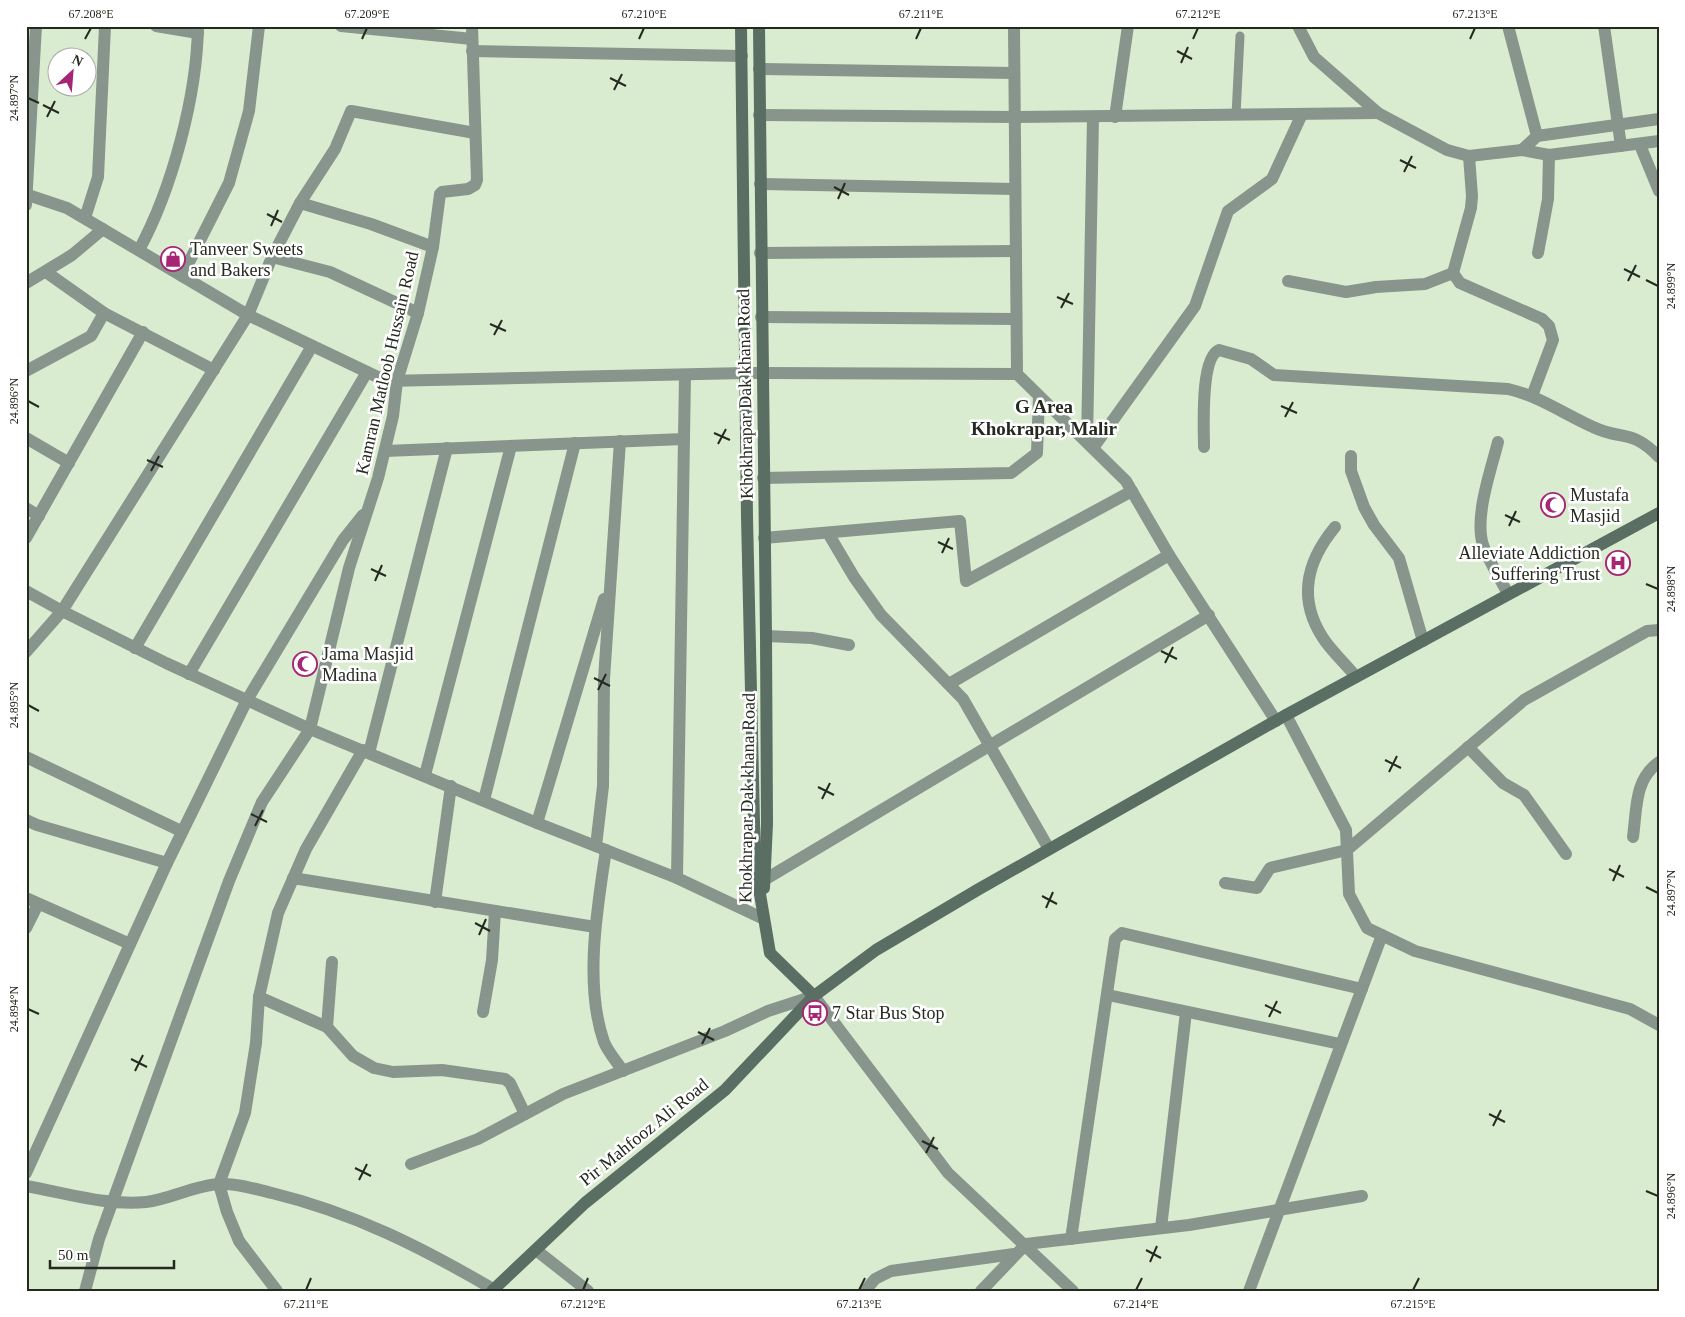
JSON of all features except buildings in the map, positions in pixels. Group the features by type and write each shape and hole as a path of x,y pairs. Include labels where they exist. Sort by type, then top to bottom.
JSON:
{"street":[{"path":"36,26 27,200 67,208 248,316 386,381 745,373 762,375 1017,374"},
{"path":"85,218 98,177 104,26"},
{"path":"139,250 154,222 172,167 191,95 198,30 156,26"},
{"path":"182,276 229,183 250,110 259,26"},
{"path":"341,26 472,39 742,56"},
{"name":"Khokhrapar Dak khana Road","path":"741,26 745,373 755,865 762,918"},
{"name":"Khokhrapar Dak khana Road","path":"759,26 760,252 766,636 766,824 762,918"},
{"path":"1014,26 1017,374 1126,481 1169,555 1281,718 1346,830 1349,894 1367,928 1415,951 1630,1009 1659,1025"},
{"path":"1115,117 1128,26"},
{"path":"1298,26 1314,57 1378,113 1447,150 1469,156 1522,150 1550,155 1640,145 1659,141"},
{"path":"1508,26 1537,136"},
{"path":"1604,26 1621,146"},
{"name":"Kamran Matloob Hussain Road","path":"85,1291 99,1239 240,854 262,802 310,728 350,568 385,451 393,416 397,382 418,313 433,247 440,194 442,192 468,189 475,185 472,39"},
{"path":"759,69 1014,73"},
{"path":"26,652 62,612 248,316 272,257 300,203 335,149 351,111 475,133"},
{"path":"759,116 1115,117 1378,113"},
{"path":"1090,445 1195,306 1228,211 1272,179 1302,114"},
{"path":"1090,445 1092,117"},
{"path":"1522,150 1537,136 1659,119"},
{"path":"1640,145 1659,191"},
{"path":"1538,253 1548,199 1550,155"},
{"path":"1453,273 1471,208 1469,156"},
{"path":"760,184 1015,190"},
{"path":"300,203 371,224 433,247"},
{"path":"26,283 46,272 103,229"},
{"path":"760,252 1016,251"},
{"path":"272,257 330,272 418,313"},
{"path":"46,272 104,313 214,370"},
{"path":"1288,281 1346,292 1425,284 1453,273"},
{"path":"1453,273 1460,283 1542,319 1548,326 1553,340 1532,396"},
{"path":"26,371 91,336 104,313"},
{"path":"761,317 1016,320"},
{"path":"26,538 143,332"},
{"path":"135,648 312,346"},
{"path":"1204,447 1204,391 1212,357 1219,350 1251,359 1274,375 1508,389 1532,396 1596,429 1637,438 1659,456"},
{"path":"189,674 367,372"},
{"path":"677,878 685,375"},
{"path":"763,478 1011,474 1037,453 1039,396"},
{"path":"26,438 69,463"},
{"path":"385,451 684,438"},
{"path":"620,441 602,727 601,848 595,927 596,1004 605,1043 623,1071"},
{"path":"1498,442 1488,479 1481,531 1489,559 1508,594"},
{"path":"484,800 575,443"},
{"path":"425,776 511,446"},
{"path":"277,1291 239,1241 227,1212 219,1184 245,1113 256,1043 259,997 278,913 306,849 366,751 447,448"},
{"path":"1351,456 1351,471 1364,507 1381,536 1399,558 1424,641"},
{"path":"764,538 960,521 966,581 1132,491"},
{"path":"26,508 39,516"},
{"path":"26,1174 167,863 246,700 343,540 368,510"},
{"name":"Pir Mahfooz Ali Road","path":"492,1290 585,1203 725,1090 814,996 876,950 1049,849 1356,676 1659,513"},
{"path":"1335,527 1312,561 1308,581 1310,605 1315,623 1324,639 1356,676"},
{"path":"828,533 854,577 881,614 963,699 1049,849"},
{"path":"949,684 1169,555"},
{"path":"537,823 611,578"},
{"path":"26,591 62,612 246,700 537,823 677,878 762,918 770,953 814,996 948,1173 1026,1244 1073,1291"},
{"path":"764,880 1209,615"},
{"path":"1225,883 1257,888 1270,868 1347,850 1524,700 1647,631 1659,630"},
{"path":"766,636 812,638 849,645"},
{"path":"1468,747 1503,783 1524,796 1566,854"},
{"path":"26,757 182,831"},
{"path":"1633,837 1641,782 1649,770 1659,762"},
{"path":"435,902 451,786"},
{"path":"26,820 37,825 167,863"},
{"path":"293,878 595,927"},
{"path":"26,898 130,944"},
{"path":"26,928 38,904"},
{"path":"483,1012 492,960 495,911"},
{"path":"1071,1238 1115,939 1122,932 1362,989"},
{"path":"1249,1291 1382,935"},
{"path":"327,1027 332,962"},
{"path":"1108,995 1340,1044"},
{"path":"411,1164 478,1139 563,1094 725,1031 768,1011 814,996"},
{"path":"259,997 327,1027 353,1056 374,1068 393,1072 442,1070 505,1080 510,1083 525,1114"},
{"path":"1161,1228 1186,1012"},
{"path":"26,1186 114,1202 147,1202 219,1184 245,1187 316,1204 371,1225 444,1260 492,1290"},
{"path":"981,1291 1014,1254 1026,1244 1161,1228 1362,1196"},
{"path":"536,1250 588,1291"},
{"path":"865,1291 875,1278 891,1271 1014,1254"}],"lane":[{"path":"1236,116 1240,36"}],"place":[{"name":"Tanveer Sweets and Bakers","path":"173,259"},
{"name":"Mustafa Masjid","path":"1553,505"},
{"name":"Alleviate Addiction Suffering Trust","path":"1618,563"},
{"name":"Jama Masjid Madina","path":"305,664"},
{"name":"7 Star Bus Stop","path":"815,1013"}],"district":[{"name":"G Area Khokrapar, Malir","path":"1044,417"}]}
